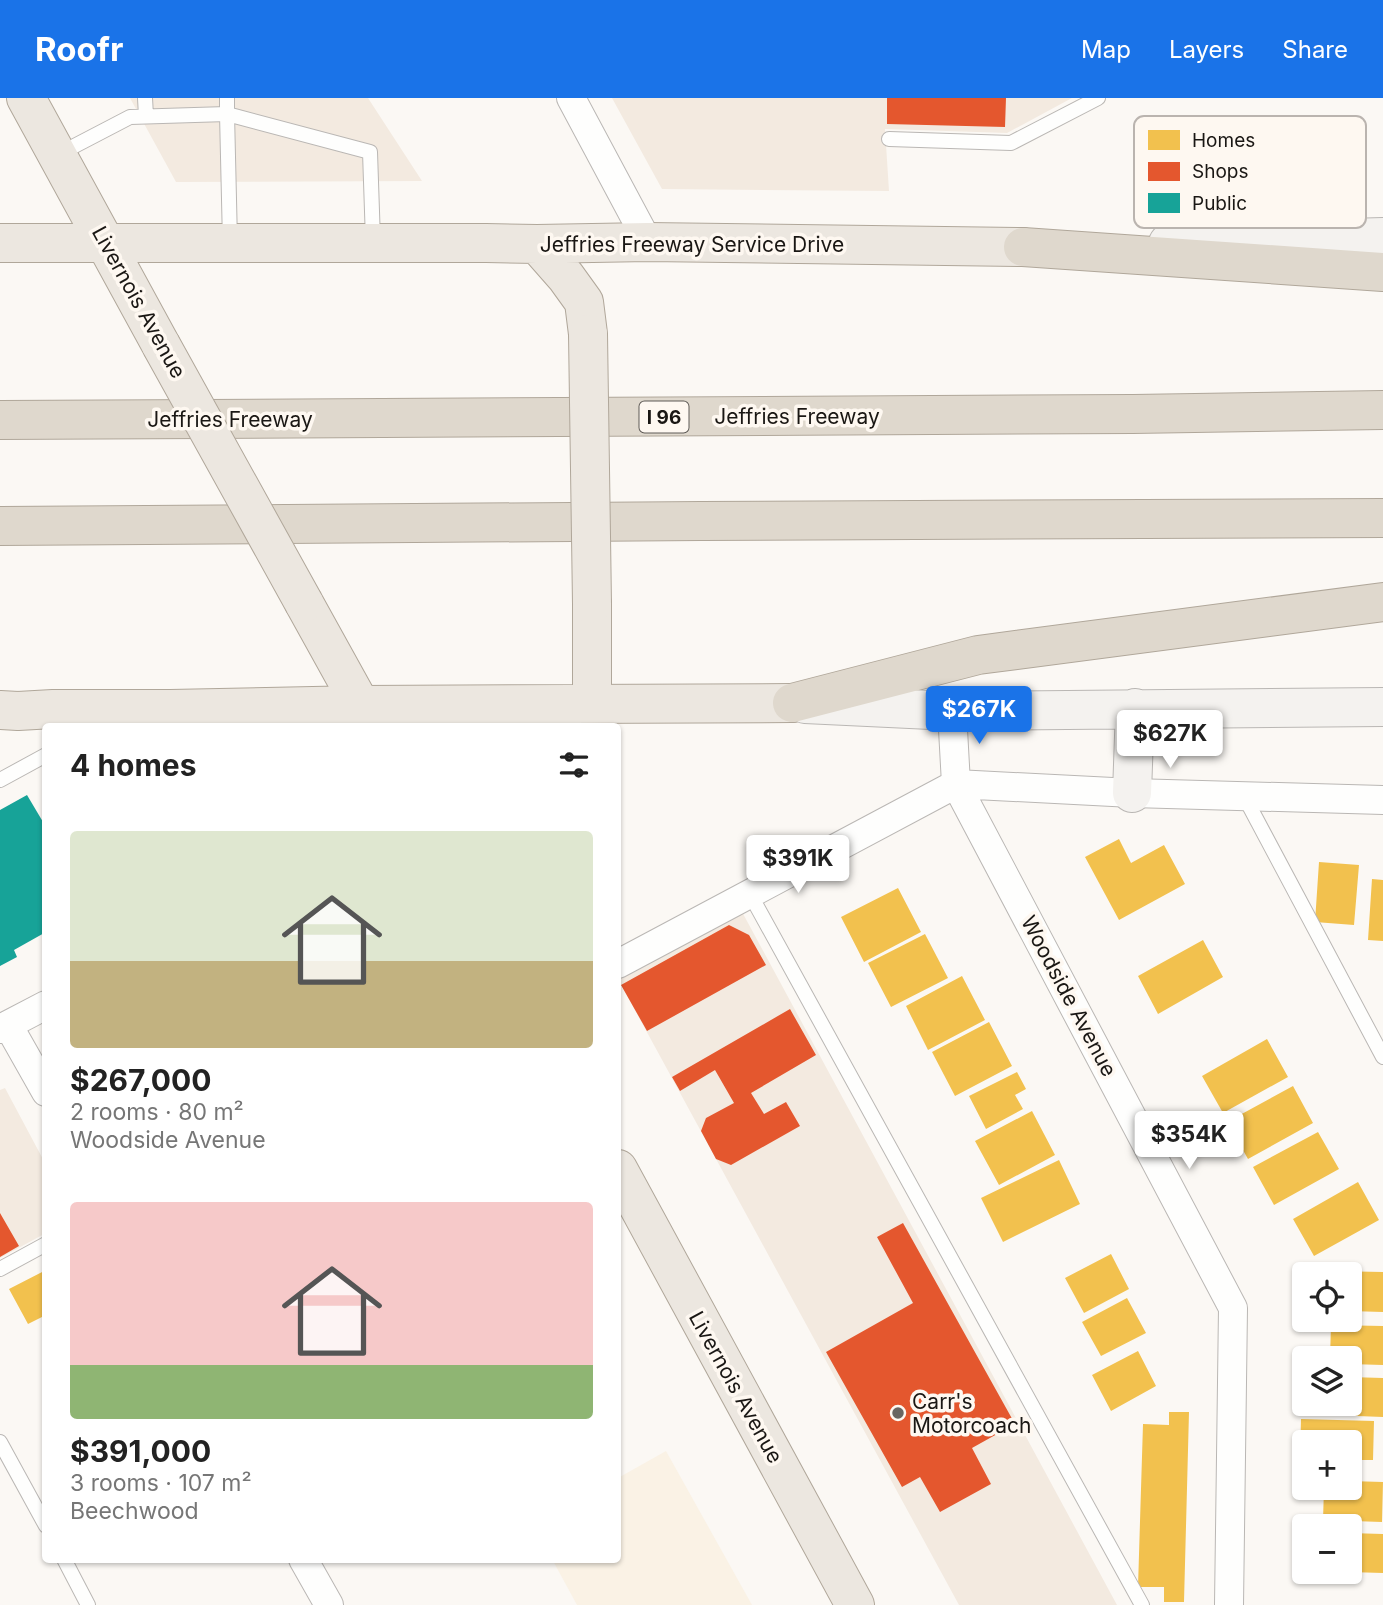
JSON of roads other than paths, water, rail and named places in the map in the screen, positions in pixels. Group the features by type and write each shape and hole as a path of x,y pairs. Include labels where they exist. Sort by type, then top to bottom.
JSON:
{"highway":[{"path":"1023,247 1383,272"},
{"name":"Jeffries Freeway","path":"0,420 1133,414 1383,410"},
{"path":"0,526 1383,518"},
{"path":"792,703 978,655 1383,602"}],"main road":[{"name":"Livernois Avenue","path":"26,98 366,716"},
{"name":"Jeffries Freeway Service Drive","path":"0,243 648,242 1023,247"},
{"path":"537,244 566,276 584,302 588,334 592,604 590,715"},
{"path":"6,712 72,718 170,709 366,716 590,715 792,703"},
{"name":"Livernois Avenue","path":"621,1175 855,1605"}],"street":[{"path":"571,98 648,242"},
{"name":"Jeffries Freeway Service Drive","path":"1023,247 1383,237"},
{"path":"792,703 952,711 1383,707"},
{"path":"1132,793 1135,708"},
{"name":"Woodside Avenue","path":"952,711 956,784 1233,1308 1229,1605"},
{"path":"621,962 956,784 1132,793 1383,800"},
{"path":"42,1006 4,1027 42,1086"},
{"path":"305,1563 328,1605"}],"lane":[{"path":"145,98 146,116"},
{"path":"227,98 230,244"},
{"path":"889,139 1011,143 1098,98"},
{"path":"58,155 130,117 227,114 370,152 373,243"},
{"path":"0,780 42,757"},
{"path":"1244,796 1383,1057"},
{"path":"750,894 1142,1605"},
{"path":"0,1269 42,1246"},
{"path":"0,1442 42,1519"},
{"path":"66,1563 88,1605"}],"place":[{"name":"Carr's Motorcoach","path":"898,1413"}]}
